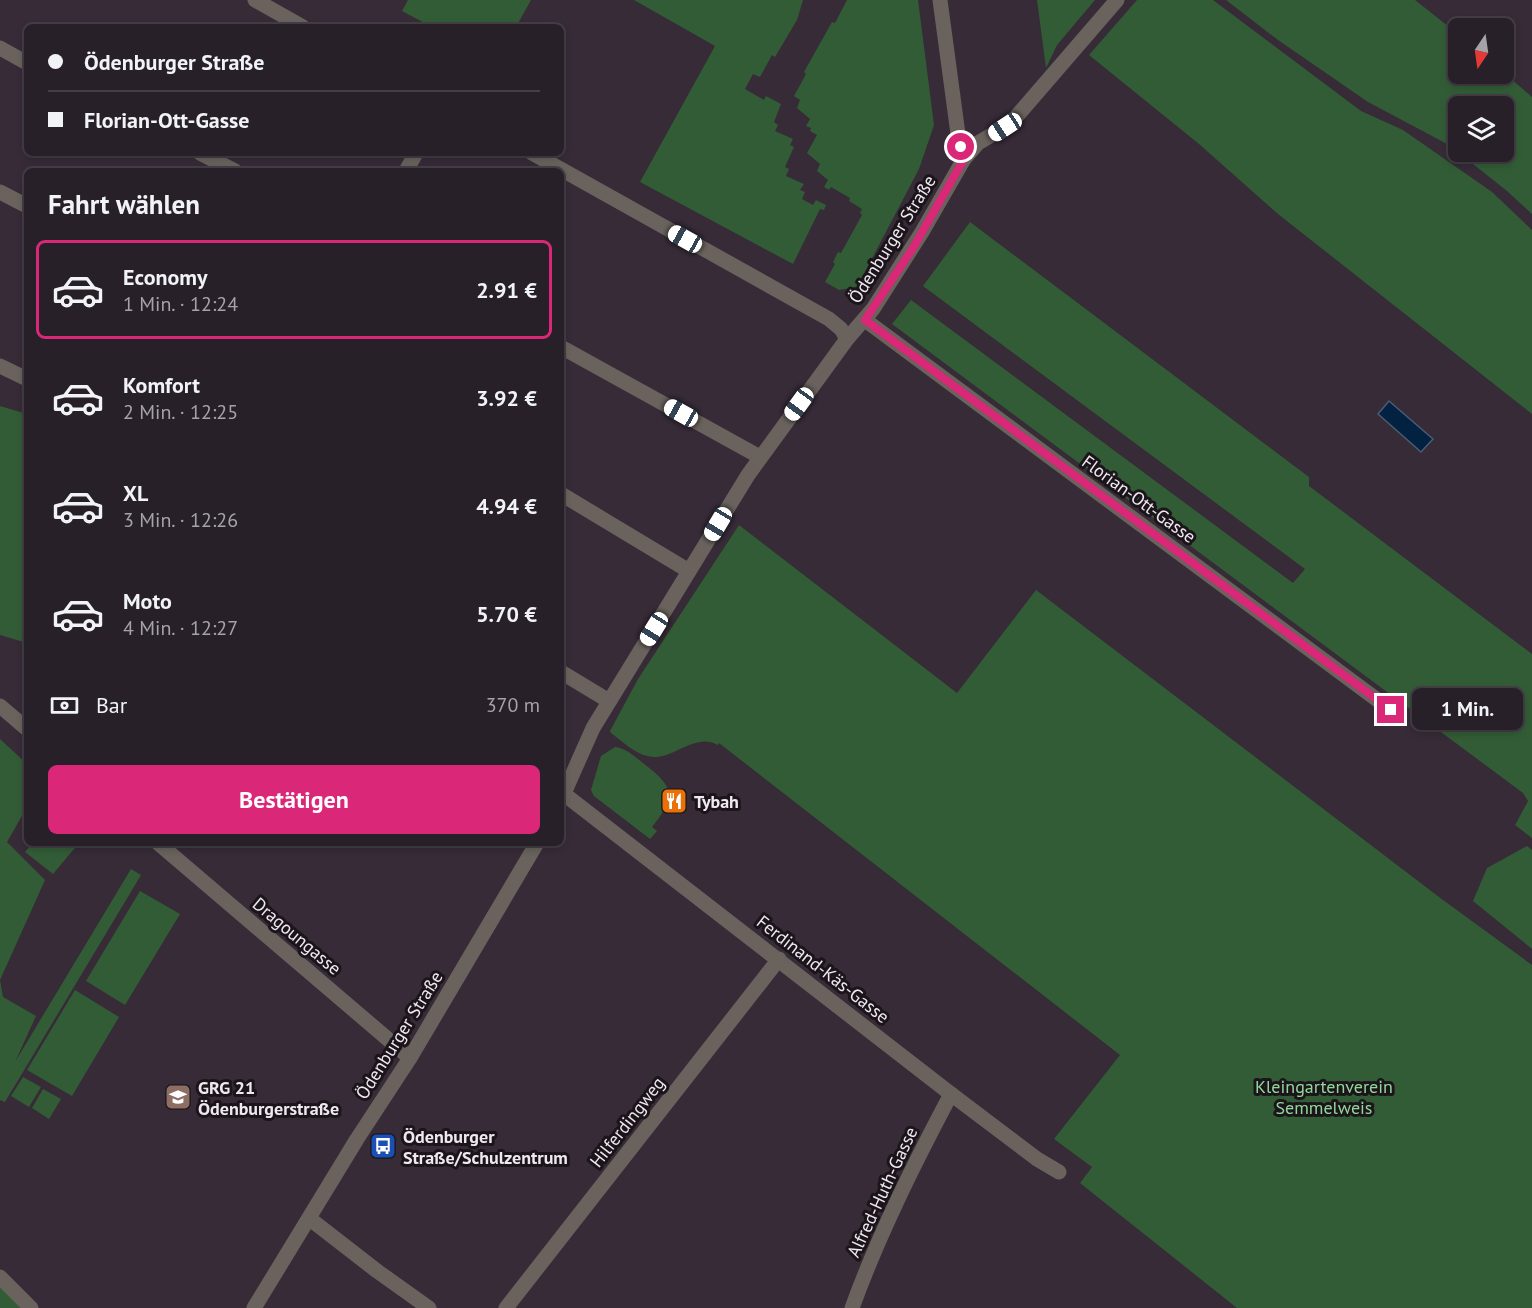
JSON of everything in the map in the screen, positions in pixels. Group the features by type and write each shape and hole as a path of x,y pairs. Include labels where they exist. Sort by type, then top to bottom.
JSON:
{"street":[{"path":"255,0 298,24"},
{"path":"940,0 958,134 964,159"},
{"name":"Ödenburger Straße","path":"564,795 593,728 760,457 847,339 865,320 913,248 964,159 978,143 1005,127 1016,117 1117,0"},
{"path":"0,48 24,61"},
{"path":"206,156 229,168"},
{"path":"537,156 559,168"},
{"path":"564,171 829,319 841,329 847,339"},
{"path":"0,192 24,204"},
{"name":"Florian-Ott-Gasse","path":"865,320 1391,710"},
{"path":"564,349 760,457"},
{"path":"0,366 24,378"},
{"path":"564,497 689,571"},
{"path":"564,674 609,701"},
{"path":"0,706 24,726"},
{"name":"Ferdinand-Käs-Gasse","path":"564,798 779,959 951,1094 1037,1159 1059,1172"},
{"name":"Dragoungasse","path":"162,846 410,1058"},
{"name":"Ödenburger Straße","path":"254,1308 357,1139 410,1058 535,846"},
{"name":"Hilferdingweg","path":"506,1308 779,959"},
{"name":"Alfred-Huth-Gasse","path":"852,1308 870,1259 905,1181 951,1094"},
{"path":"310,1219 429,1308"},
{"path":"0,1276 31,1308"}],"green space":[{"path":"408,0 531,0 518,24 426,24 402,11"},
{"path":"634,0 803,0 797,20 775,57 772,55 760,77 753,74 745,89 764,100 766,96 781,104 774,122 778,125 775,131 793,139 790,145 794,147 785,167 789,169 786,176 804,184 800,190 805,192 802,199 813,205 816,200 826,205 824,210 820,209 793,264 640,182 715,46"},
{"path":"847,0 918,0 934,125 919,169 857,287 839,290 825,282 835,264 833,262 838,252 841,253 862,215 860,213 862,209 849,201 850,198 831,187 829,190 824,187 828,180 817,171 820,164 807,153 817,135 806,126 810,119 797,108 800,100 794,96 806,74 804,72"},
{"path":"1037,0 1095,0 1057,45 1046,68"},
{"path":"1137,0 1213,0 1361,111 1403,130 1492,192 1532,230 1532,414 1278,214 1199,144 1089,55"},
{"path":"1226,0 1415,0 1448,26 1448,84 1514,84 1514,81 1532,97 1532,214 1470,162 1514,162 1514,96 1448,96 1448,144 1368,102 1278,40"},
{"path":"970,222 1309,477 1309,486 1532,654 1532,838 1515,825 1528,801 1523,793 892,324 911,300 1293,583 1305,569 923,286"},
{"path":"0,406 24,413 24,642 0,635"},
{"name":"Kleingartenverein Semmelweis","path":"739,525 957,693 1036,590 1443,900 1532,965 1532,1308 1237,1308 1080,1183 1092,1167 1054,1139 1120,1055 719,743 718,745 709,742 691,744 656,757 637,752 611,733 638,679"},
{"path":"0,739 24,761 24,812 7,842 45,880 0,980"},
{"path":"615,747 630,753 661,778 666,785 668,799 666,807 652,827 657,831 650,839 594,796 591,790 601,756"},
{"path":"30,846 76,846 53,874 25,852"},
{"path":"1527,846 1532,850 1532,949 1473,901 1487,868"},
{"path":"131,869 141,875 5,1102 0,1100 0,980 3,997 36,1016 15,1062"},
{"path":"140,891 180,914 125,1005 86,981"},
{"path":"75,990 119,1017 72,1096 27,1070"},
{"path":"23,1077 41,1087 29,1107 11,1096"},
{"path":"43,1089 61,1099 49,1119 32,1108"},
{"path":"0,1282 23,1308 0,1308"}],"water":[{"path":"1389,401 1433,439 1421,452 1378,414"}],"place":[{"name":"Tybah","path":"674,801"},
{"name":"GRG 21 Ödenburgerstraße","path":"178,1097"},
{"name":"Ödenburger Straße/Schulzentrum","path":"383,1146"}],"route":[{"path":"961,147 964,159 913,248 865,320 1391,710"}]}
